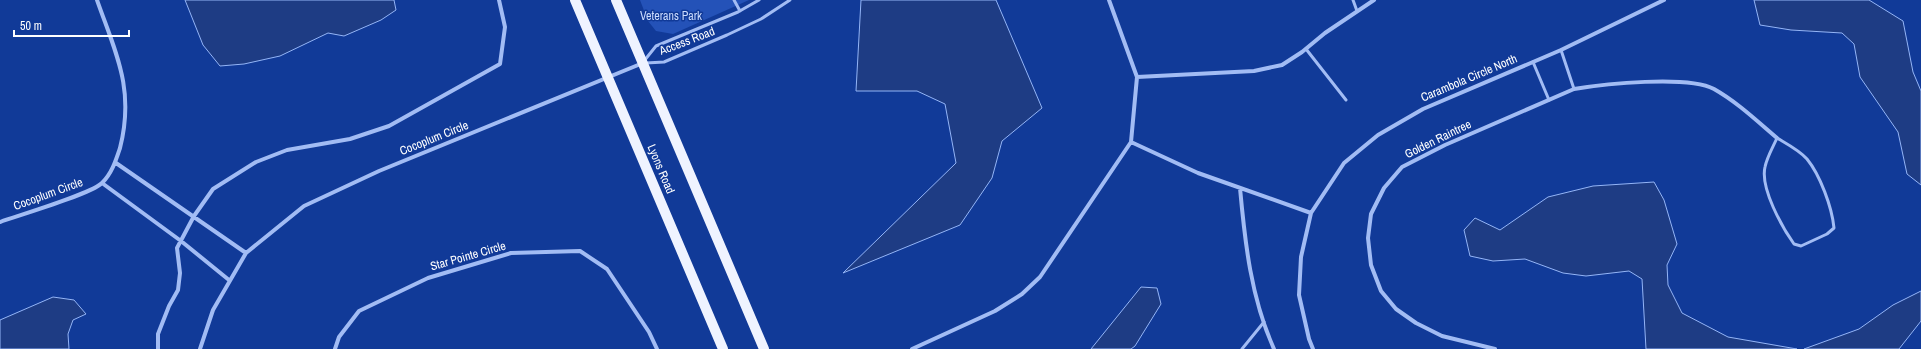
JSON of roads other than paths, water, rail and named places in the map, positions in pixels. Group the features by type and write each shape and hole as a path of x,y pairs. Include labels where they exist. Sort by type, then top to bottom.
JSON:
{"main road":[{"name":"Lyons Road","path":"575,0 723,349"},
{"name":"Lyons Road","path":"616,0 764,349"}],"street":[{"name":"Cocoplum Circle","path":"0,222 80,194 102,183 116,164 124,131 126,101 123,73 97,0"},
{"path":"158,349 158,334 169,306 178,290 180,273 177,248 194,216 213,189 256,162 287,150 350,139 389,126 500,64 505,27 499,0"},
{"path":"912,349 994,311 1022,294 1040,277 1131,142 1137,77 1109,0"},
{"path":"1137,77 1254,71 1282,65 1306,49 1325,33 1374,0"},
{"name":"Carambola Circle North","path":"1313,349 1309,339 1299,295 1301,257 1311,212 1344,163 1378,135 1423,109 1561,50 1664,0"},
{"name":"Cocoplum Circle","path":"200,349 213,310 246,253 304,206 380,171 642,63"},
{"name":"Golden Raintree","path":"1495,349 1442,336 1416,323 1396,309 1381,291 1371,265 1368,238 1371,214 1384,188 1402,167 1445,145 1574,89 1596,85 1650,82 1694,83 1713,89 1739,107 1777,138"},
{"path":"1131,142 1198,173 1311,212"},
{"path":"116,164 246,253"},
{"name":"Cocoplum Circle","path":"102,183 181,241 229,280"},
{"path":"1240,188 1245,247 1253,288 1274,349"},
{"name":"Star Pointe Circle","path":"335,349 340,337 359,311 428,278 512,253 580,251 607,270 649,332 657,349"}],"lane":[{"path":"734,0 740,11"},
{"name":"Access Road","path":"642,63 656,46 740,11 759,0"},
{"name":"Access Road","path":"642,63 664,62 761,19 790,0"},
{"path":"1353,0 1357,11"},
{"path":"1306,49 1346,100"},
{"path":"1561,50 1574,89"},
{"path":"1533,62 1549,100"},
{"name":"Golden Raintree","path":"1777,138 1797,150 1807,160 1819,181 1833,213 1834,228 1827,234 1801,246 1794,244 1787,234 1764,185 1765,167 1777,138"},
{"path":"1242,349 1264,322"}],"park label":[{"name":"Veterans Park","path":"671,16"}]}
